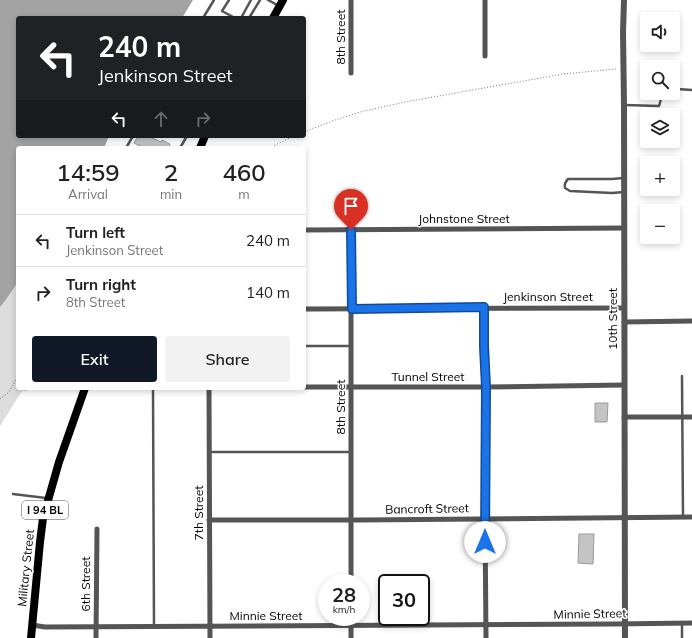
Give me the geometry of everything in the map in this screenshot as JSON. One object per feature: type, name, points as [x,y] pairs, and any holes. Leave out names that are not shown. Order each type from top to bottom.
[{"type":"main road","points":[[274,16],[281,3]]},
{"type":"main road","name":"Military Street","points":[[31,638],[43,518],[59,462],[84,390]]},
{"type":"street","name":"8th Street","points":[[351,0],[351,73]]},
{"type":"street","points":[[485,0],[485,56]]},
{"type":"street","name":"10th Street","points":[[624,0],[625,638]]},
{"type":"street","name":"Johnstone Street","points":[[306,230],[624,228]]},
{"type":"street","name":"8th Street","points":[[351,230],[351,574]]},
{"type":"street","name":"Jenkinson Street","points":[[306,309],[484,307],[624,308]]},
{"type":"street","points":[[624,322],[692,321]]},
{"type":"street","name":"Tunnel Street","points":[[306,387],[624,385]]},
{"type":"street","points":[[486,387],[486,638]]},
{"type":"street","name":"7th Street","points":[[209,390],[210,638]]},
{"type":"street","points":[[624,417],[692,417]]},
{"type":"street","name":"Bancroft Street","points":[[209,520],[692,517]]},
{"type":"street","name":"6th Street","points":[[96,529],[96,638]]},
{"type":"street","name":"Minnie Street","points":[[370,626],[692,623]]},
{"type":"street","name":"Minnie Street","points":[[32,625],[45,627],[318,626]]},
{"type":"street","points":[[351,626],[351,638]]},
{"type":"lane","points":[[204,16],[214,0]]},
{"type":"lane","points":[[229,0],[222,11],[231,16]]},
{"type":"lane","points":[[242,16],[251,0]]},
{"type":"lane","points":[[250,16],[260,0]]},
{"type":"lane","points":[[268,0],[281,3]]},
{"type":"lane","points":[[680,89],[692,90]]},
{"type":"lane","points":[[624,105],[659,106],[661,100]]},
{"type":"lane","points":[[624,178],[612,180],[568,179],[564,184],[565,188],[570,191],[612,194],[624,192]]},
{"type":"lane","points":[[484,307],[486,387]]},
{"type":"lane","points":[[306,346],[351,346]]},
{"type":"lane","points":[[682,376],[683,517]]},
{"type":"lane","points":[[153,390],[154,626]]},
{"type":"lane","points":[[209,452],[351,452]]},
{"type":"lane","points":[[13,494],[49,498]]},
{"type":"lane","points":[[682,623],[682,638]]},
{"type":"path","points":[[306,131],[360,112],[405,102],[557,75],[623,68]]},
{"type":"path","points":[[273,146],[290,138]]},
{"type":"path","points":[[0,399],[9,392],[16,380]]},
{"type":"shaded area","points":[[0,0],[193,0],[183,16],[16,16],[16,138],[108,138],[105,146],[16,146],[16,285],[0,307]]},
{"type":"shaded area","points":[[16,285],[16,390],[27,390],[22,391],[0,426],[0,307]]},
{"type":"building","points":[[137,138],[152,138],[161,142],[162,140],[170,144],[169,146],[140,146],[134,143]]},
{"type":"building","points":[[595,403],[608,403],[607,422],[595,422]]},
{"type":"building","points":[[579,534],[594,534],[593,564],[578,563]]},
{"type":"route","points":[[351,230],[352,309],[484,307],[486,387],[485,542]]}]
